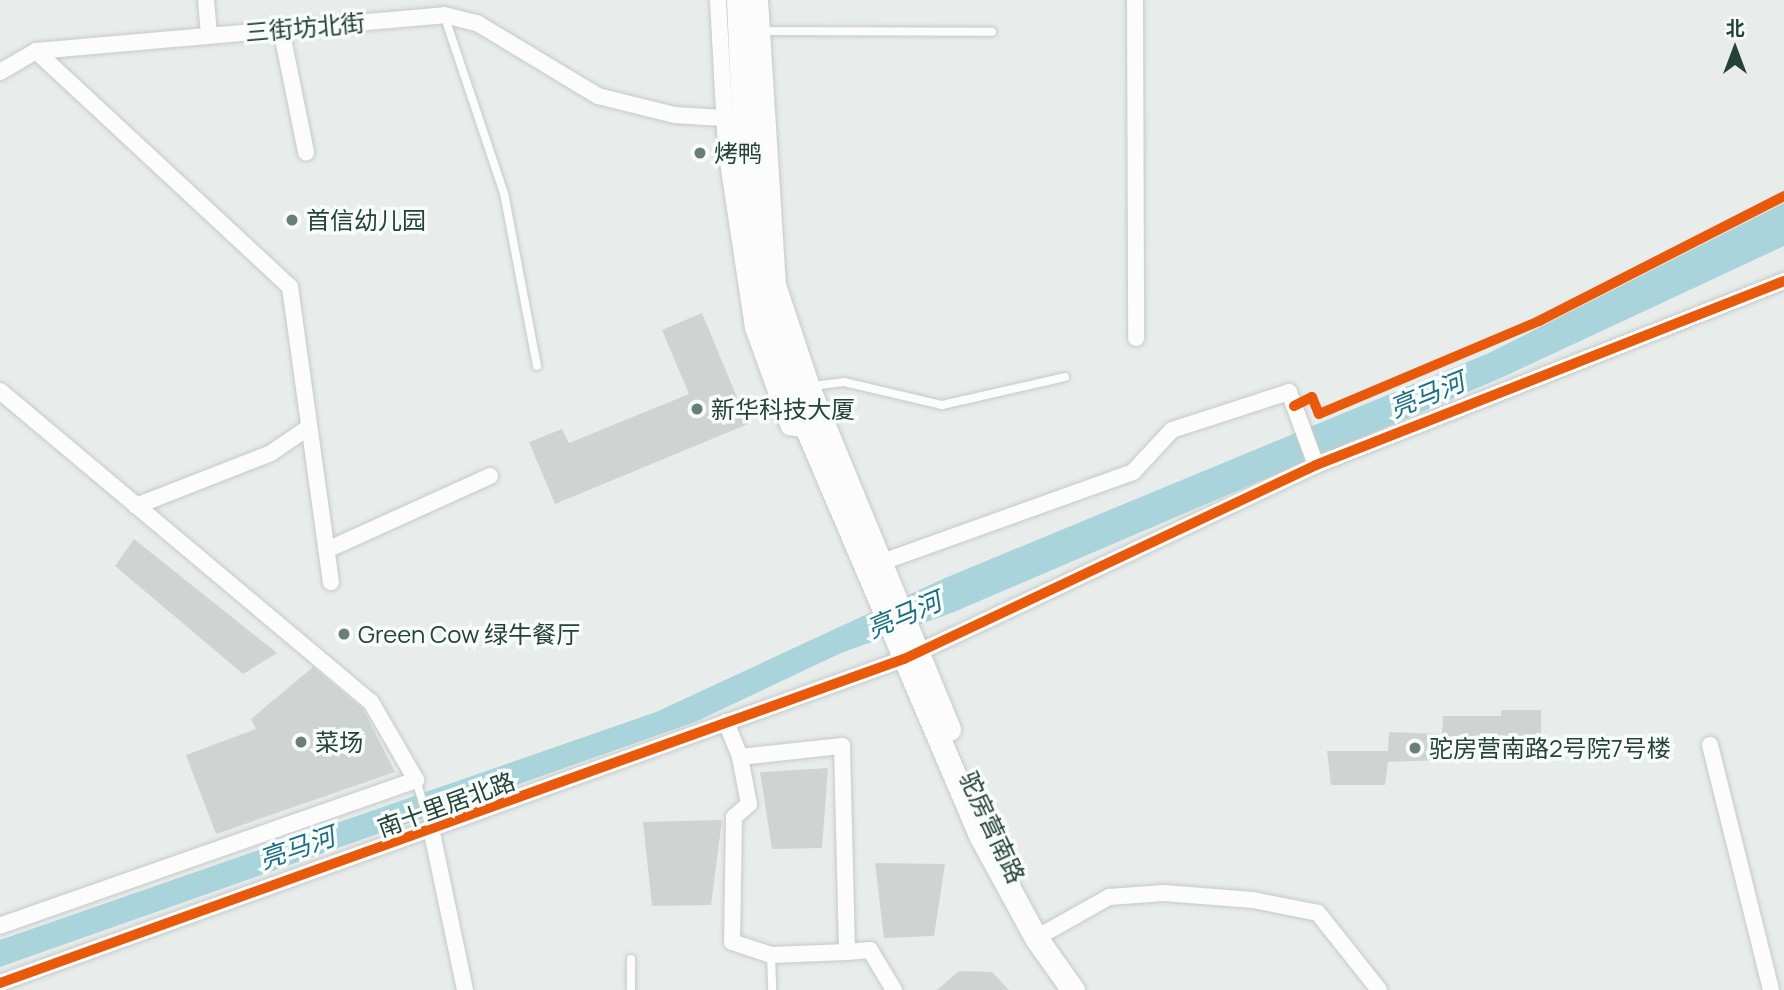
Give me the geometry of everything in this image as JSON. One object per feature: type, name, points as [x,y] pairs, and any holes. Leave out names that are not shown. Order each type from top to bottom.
[{"type":"street","points":[[206,0],[209,35]]},
{"type":"street","points":[[718,0],[742,120],[758,289],[874,564]]},
{"type":"street","points":[[738,0],[749,31]]},
{"type":"street","points":[[756,0],[749,31],[742,120],[737,253],[753,328],[789,427],[808,430]]},
{"type":"street","points":[[1135,0],[1136,338]]},
{"type":"street","name":"三街坊北街","points":[[0,72],[36,51],[444,15],[477,23],[597,96],[742,120]]},
{"type":"street","points":[[281,29],[306,152]]},
{"type":"street","points":[[36,51],[290,287],[331,582]]},
{"type":"street","name":"南十里居北路","points":[[0,984],[432,833],[726,722],[912,656],[1316,465],[1784,281]]},
{"type":"street","points":[[799,388],[808,430],[874,564]]},
{"type":"street","points":[[0,391],[371,702],[416,780],[0,926]]},
{"type":"street","points":[[874,564],[1133,472],[1172,430],[1289,392],[1316,465]]},
{"type":"street","points":[[136,506],[271,453],[309,427]]},
{"type":"street","points":[[327,550],[490,476]]},
{"type":"street","name":"驼房营南路","points":[[874,564],[980,835],[1073,990]]},
{"type":"street","points":[[726,722],[740,757],[749,804],[734,817],[732,942],[771,955],[870,950],[894,990]]},
{"type":"street","points":[[1710,745],[1771,990]]},
{"type":"street","points":[[740,757],[842,746],[847,952]]},
{"type":"street","points":[[432,833],[465,990]]},
{"type":"street","points":[[1042,935],[1109,897],[1164,893],[1253,901],[1318,914],[1379,990]]},
{"type":"street","name":"驼房营南路","points":[[1042,935],[1088,990]]},
{"type":"lane","points":[[444,15],[505,193],[537,366]]},
{"type":"lane","points":[[749,31],[992,32]]},
{"type":"lane","points":[[799,388],[844,382],[942,405],[1065,377]]},
{"type":"lane","points":[[416,780],[432,833]]},
{"type":"lane","points":[[771,955],[772,990]]},
{"type":"lane","points":[[631,959],[631,990]]},
{"type":"water","name":"亮马河","points":[[1784,203],[1784,246],[1503,377],[954,612],[841,653],[695,722],[0,967],[0,940],[656,712],[945,578],[1489,353]]},
{"type":"building","name":"新华科技大厦","points":[[702,313],[748,424],[555,504],[529,442],[562,429],[569,443],[689,394],[662,330]]},
{"type":"building","points":[[134,539],[277,653],[243,674],[115,566]]},
{"type":"building","name":"菜场","points":[[313,667],[363,709],[395,772],[216,834],[186,755],[256,729],[251,719]]},
{"type":"building","name":"驼房营南路2号院7号楼","points":[[1501,710],[1541,710],[1541,741],[1442,746],[1441,760],[1388,762],[1385,785],[1331,785],[1327,751],[1388,751],[1389,732],[1442,734],[1443,716],[1501,716]]},
{"type":"building","points":[[828,768],[822,848],[772,849],[760,772]]},
{"type":"building","points":[[722,820],[711,905],[652,906],[643,822]]},
{"type":"building","points":[[875,863],[945,864],[934,936],[884,938]]},
{"type":"building","points":[[959,971],[992,972],[1009,990],[937,990]]},
{"type":"cycle path","points":[[1294,406],[1312,397],[1319,414],[1539,321],[1784,196]]},
{"type":"cycle path","points":[[0,983],[904,659],[1316,465],[1784,281]]},
{"type":"place","name":"烤鸭","points":[[700,153]]},
{"type":"place","name":"首信幼儿园","points":[[292,220]]},
{"type":"place","name":"新华科技大厦","points":[[697,409]]},
{"type":"place","name":"Green Cow 绿牛餐厅","points":[[344,634]]},
{"type":"place","name":"菜场","points":[[301,742]]},
{"type":"place","name":"驼房营南路2号院7号楼","points":[[1415,748]]}]
